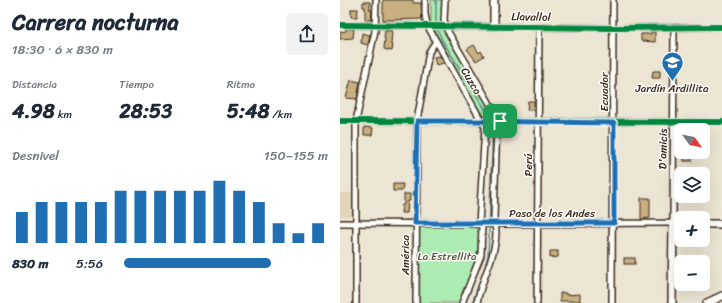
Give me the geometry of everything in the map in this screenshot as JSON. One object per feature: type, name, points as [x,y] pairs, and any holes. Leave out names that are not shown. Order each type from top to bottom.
[{"type":"street","points":[[356,303],[356,121],[376,25],[376,0]]},
{"type":"street","name":"Cuzco","points":[[425,0],[425,14],[436,41],[485,121],[487,224],[481,255],[462,303]]},
{"type":"street","points":[[445,0],[443,26],[497,121],[487,224],[496,234],[493,253],[477,303]]},
{"type":"street","points":[[494,0],[494,26]]},
{"type":"street","name":"Ecuador","points":[[612,303],[614,223],[613,0]]},
{"type":"street","name":"Llavallol","points":[[340,25],[614,28],[722,27]]},
{"type":"street","name":"Perú","points":[[537,303],[539,27]]},
{"type":"street","name":"D'amicis","points":[[672,303],[674,27]]},
{"type":"street","name":"América","points":[[416,303],[415,223],[417,121],[429,52],[436,41]]},
{"type":"street","points":[[340,121],[538,121],[614,123],[722,122]]},
{"type":"street","name":"Paso de los Andes","points":[[340,223],[673,223]]},
{"type":"street","points":[[710,224],[722,224]]},
{"type":"street","points":[[707,303],[722,296]]},
{"type":"shaded area","points":[[340,193],[353,193],[352,216],[340,216]]},
{"type":"green space","points":[[431,0],[443,0],[442,22],[431,23]]},
{"type":"green space","points":[[435,29],[443,30],[494,114],[492,117],[482,115]]},
{"type":"green space","name":"La Estrellita","points":[[419,225],[470,226],[476,228],[479,234],[477,253],[460,303],[418,303]]},
{"type":"building","points":[[383,0],[413,0],[413,3],[421,3],[422,19],[383,20]]},
{"type":"building","points":[[363,2],[370,2],[370,10],[372,10],[371,20],[365,20],[365,7],[363,7]]},
{"type":"building","points":[[351,9],[358,9],[357,17],[351,17]]},
{"type":"building","points":[[346,29],[354,29],[353,38],[340,39],[340,32],[346,31]]},
{"type":"building","points":[[385,31],[392,31],[392,51],[384,49]]},
{"type":"building","points":[[651,32],[655,32],[655,42],[641,41],[641,34],[651,34]]},
{"type":"building","points":[[362,33],[370,35],[368,45],[361,43]]},
{"type":"building","points":[[474,45],[479,53],[481,51],[484,56],[476,61],[467,49]]},
{"type":"building","points":[[440,56],[444,63],[436,65],[434,57]]},
{"type":"building","points":[[653,71],[660,71],[660,78],[652,78]]},
{"type":"building","points":[[351,80],[360,82],[357,99],[346,98]]},
{"type":"building","points":[[528,101],[534,101],[534,110],[527,110]]},
{"type":"building","points":[[364,127],[373,128],[372,135],[364,135]]},
{"type":"building","points":[[684,159],[692,159],[692,161],[684,161]]},
{"type":"building","points":[[393,184],[403,184],[402,191],[393,191]]},
{"type":"building","points":[[404,194],[410,194],[410,201],[408,201],[407,213],[401,213],[402,205],[404,205]]},
{"type":"building","points":[[641,198],[650,198],[650,218],[641,219]]},
{"type":"building","points":[[550,251],[558,251],[558,257],[550,258]]},
{"type":"building","points":[[624,258],[635,258],[635,264],[624,264]]},
{"type":"building","points":[[560,293],[566,293],[566,295],[580,294],[580,301],[560,301]]},
{"type":"waterway","points":[[436,0],[436,24]]},
{"type":"waterway","points":[[437,28],[442,40],[492,120],[493,127],[488,257],[485,268]]},
{"type":"waterway","points":[[472,303],[483,275]]},
{"type":"cycle path","points":[[340,25],[614,28],[722,27]]},
{"type":"cycle path","points":[[340,121],[722,122]]},
{"type":"place","name":"Jardín Ardillita","points":[[672,82]]},
{"type":"route","points":[[417,121],[500,121],[614,123],[614,223],[415,223],[417,121]]}]
